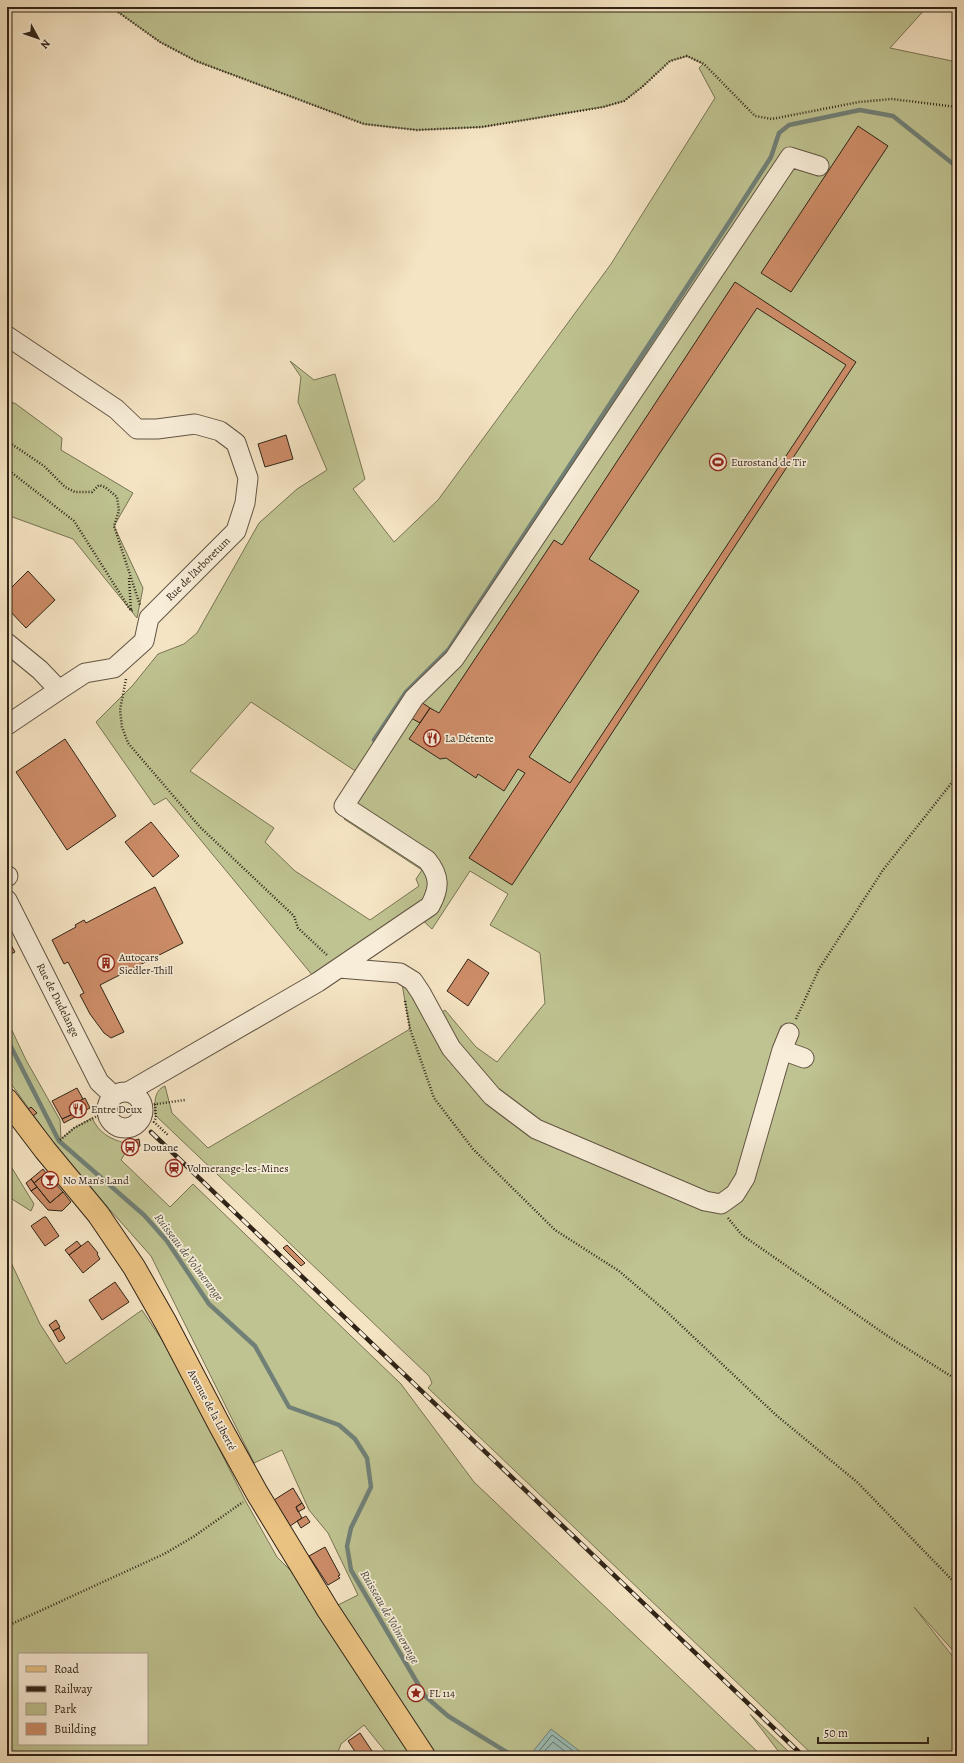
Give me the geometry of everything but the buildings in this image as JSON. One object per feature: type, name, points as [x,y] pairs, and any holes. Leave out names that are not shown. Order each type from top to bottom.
[{"type":"main road","name":"Avenue de la Liberté","points":[[7,1100],[45,1150],[98,1214],[134,1266],[257,1493],[328,1610],[424,1756]]},
{"type":"street","points":[[116,1100],[339,968],[430,906],[436,894],[438,881],[434,869],[427,860],[344,806],[414,698],[454,659],[790,157],[819,166]]},
{"type":"street","name":"Rue de l'Arboretum","points":[[7,336],[116,409],[137,428],[157,429],[195,424],[220,431],[236,443],[248,478],[245,503],[236,531],[149,618],[144,641],[114,668],[85,673],[59,690]]},
{"type":"street","points":[[7,643],[40,670],[59,690],[7,725]]},
{"type":"street","name":"Rue de Dudelange","points":[[7,900],[99,1082],[116,1100]]},
{"type":"street","points":[[339,968],[400,973],[413,981],[452,1048],[492,1096],[536,1129],[705,1201],[721,1204],[735,1194],[745,1178],[785,1042],[804,1058]]},
{"type":"street","name":"Rue de Dudelange","points":[[138,1097],[148,1105],[138,1122],[128,1128],[116,1126],[111,1122],[116,1100],[138,1097]]},
{"type":"path","points":[[111,7],[160,42],[196,61],[364,124],[417,130],[482,127],[603,106],[624,101],[642,87],[670,61],[687,56],[704,64],[755,116],[772,119],[859,102],[892,99],[957,106]]},
{"type":"path","points":[[7,441],[44,466],[65,487],[75,492],[92,492],[99,485],[105,487],[117,497],[119,511],[114,526],[140,605],[131,611]]},
{"type":"path","points":[[7,469],[74,521],[131,611]]},
{"type":"path","points":[[129,575],[131,611]]},
{"type":"path","points":[[129,655],[130,664],[120,710],[122,728],[128,743],[200,827],[294,916],[298,928],[339,968]]},
{"type":"path","points":[[785,1042],[819,969],[882,870],[957,776]]},
{"type":"path","points":[[405,1000],[410,1029],[434,1098],[473,1148],[555,1230],[631,1281],[667,1312],[776,1415],[857,1482],[957,1585]]},
{"type":"path","points":[[61,1140],[74,1128],[116,1100]]},
{"type":"path","points":[[168,1135],[154,1122],[156,1118],[148,1105],[185,1100]]},
{"type":"path","points":[[721,1204],[729,1221],[742,1235],[889,1337],[957,1380]]},
{"type":"path","points":[[7,1626],[164,1554],[193,1537],[257,1493]]},
{"type":"green space","points":[[111,7],[927,7],[890,48],[957,62],[957,1655],[914,1607],[957,1662],[957,1756],[814,1756],[428,1388],[432,1383],[429,1376],[155,1115],[155,1102],[158,1091],[165,1086],[172,1113],[208,1148],[410,1029],[400,973],[434,1018],[445,1010],[476,1047],[497,1062],[545,1003],[540,953],[490,925],[508,894],[470,871],[432,929],[417,915],[318,982],[166,798],[154,805],[96,722],[133,685],[158,654],[184,644],[197,633],[259,523],[297,489],[327,470],[298,402],[301,377],[290,361],[314,380],[335,374],[365,479],[353,489],[394,542],[438,500],[611,264],[715,98],[699,68],[703,64],[687,56],[670,61],[642,87],[624,101],[603,107],[482,127],[417,130],[364,124],[196,61],[160,42]],"holes":[[[251,702],[363,776],[350,810],[344,819],[422,870],[416,879],[419,886],[370,920],[295,871],[265,842],[274,828],[190,771]]]},
{"type":"green space","points":[[7,400],[16,404],[62,438],[61,450],[133,493],[114,526],[143,588],[137,618],[73,539],[7,515]]},
{"type":"green space","points":[[7,1020],[26,1060],[60,1120],[61,1139],[74,1128],[92,1118],[98,1128],[106,1135],[114,1140],[125,1143],[127,1150],[121,1160],[170,1207],[193,1184],[401,1384],[474,1482],[762,1756],[389,1756],[364,1725],[341,1744],[338,1752],[331,1752],[328,1754],[329,1756],[7,1756],[7,1254],[40,1324],[66,1364],[142,1310],[172,1355],[245,1500],[277,1557],[292,1572],[303,1591],[328,1610],[358,1595],[328,1533],[309,1510],[282,1450],[254,1463],[151,1256],[64,1158],[7,1078]]},
{"type":"green space","points":[[7,1160],[34,1204],[31,1211],[7,1196]]},
{"type":"green space","points":[[750,1714],[793,1756],[782,1756]]},
{"type":"water","points":[[551,1729],[586,1756],[531,1756]]},
{"type":"waterway","points":[[374,740],[406,692],[449,649],[771,157],[779,133],[789,125],[860,110],[893,116],[957,167]]},
{"type":"waterway","name":"Ruisseau de Volmerange","points":[[7,1039],[59,1141],[144,1215],[167,1241],[209,1304],[255,1346],[289,1407],[339,1425],[355,1439],[367,1458],[371,1487],[351,1528],[347,1546],[351,1570],[425,1696],[448,1716],[513,1756]]},
{"type":"railway","points":[[151,1132],[803,1756]]},
{"type":"place","name":"Eurostand de Tir","points":[[718,462]]},
{"type":"place","name":"La Détente","points":[[432,738]]},
{"type":"place","name":"Autocars Siedler-Thill","points":[[106,963]]},
{"type":"place","name":"Entre Deux","points":[[78,1109]]},
{"type":"place","name":"Douane","points":[[130,1147]]},
{"type":"place","name":"Volmerange-les-Mines","points":[[174,1168]]},
{"type":"place","name":"No Man's Land","points":[[50,1180]]},
{"type":"place","name":"FL 114","points":[[416,1693]]}]
